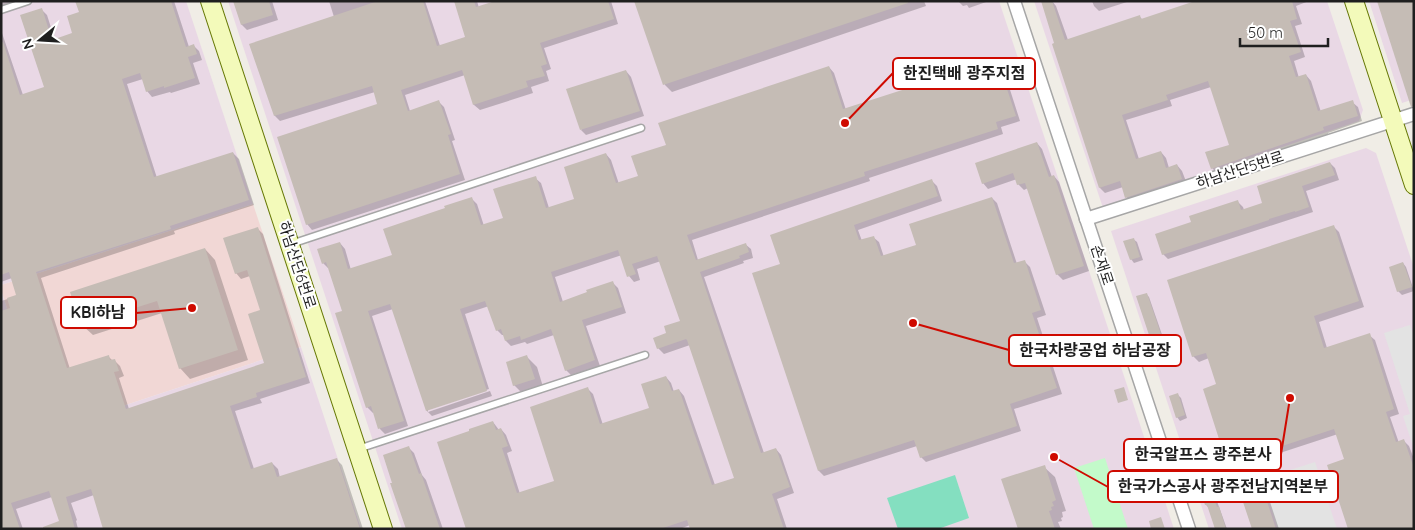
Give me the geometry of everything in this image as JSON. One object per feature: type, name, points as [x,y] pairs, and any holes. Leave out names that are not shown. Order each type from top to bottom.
[{"type":"street","name":"하남산단6번로","points":[[210,1],[383,529]]},
{"type":"street","name":"손재로","points":[[1014,1],[1189,529]]},
{"type":"street","points":[[1354,1],[1414,185]]},
{"type":"street","name":"하남산단5번로","points":[[1086,219],[1414,114]]},
{"type":"lane","points":[[1,10],[28,1]]},
{"type":"lane","points":[[290,244],[641,128]]},
{"type":"lane","points":[[357,449],[645,355]]},
{"type":"shaded area","points":[[1,1],[186,1],[253,204],[1,285]]},
{"type":"shaded area","points":[[228,1],[999,1],[1174,529],[402,529]]},
{"type":"shaded area","points":[[1034,1],[1327,1],[1363,110],[1359,121],[1103,208]]},
{"type":"shaded area","points":[[1369,1],[1414,1],[1414,99],[1402,103]]},
{"type":"shaded area","points":[[1366,148],[1376,153],[1414,268],[1414,529],[1209,529],[1111,231]]},
{"type":"shaded area","points":[[253,204],[301,347],[47,431],[1,290],[1,285]]},
{"type":"shaded area","points":[[1,290],[47,431],[301,347],[361,529],[1,529]]},
{"type":"shaded area","points":[[1410,325],[1414,336],[1414,449],[1403,416],[1410,414],[1384,333]]},
{"type":"shaded area","points":[[1315,462],[1337,529],[1278,529],[1262,479]]},
{"type":"green space","points":[[1105,458],[1128,529],[1094,529],[1074,468]]},
{"type":"green space","points":[[955,475],[969,518],[938,529],[898,529],[887,498]]},
{"type":"building","points":[[75,1],[171,1],[186,47],[194,44],[197,54],[188,57],[195,78],[146,92],[140,73],[122,79],[154,177],[233,152],[249,200],[170,226],[171,229],[36,272],[67,368],[109,355],[110,360],[115,359],[119,371],[114,372],[126,409],[264,363],[248,314],[260,310],[247,270],[235,274],[223,238],[258,227],[306,377],[256,393],[257,397],[230,406],[251,469],[272,462],[277,477],[337,458],[360,529],[103,529],[91,489],[66,497],[75,529],[43,529],[43,527],[59,521],[49,491],[11,503],[20,529],[1,529],[1,311],[10,308],[7,298],[16,295],[9,272],[1,275],[1,42],[3,42],[20,95],[44,87],[20,15],[42,8],[52,40],[72,33],[67,16],[79,12]]},
{"type":"building","points":[[233,1],[269,1],[273,15],[241,25]]},
{"type":"building","points":[[378,1],[423,1],[437,46],[465,37],[454,1],[474,1],[476,7],[495,1],[608,1],[614,19],[540,43],[547,64],[541,66],[545,76],[526,81],[528,87],[473,105],[462,70],[401,90],[408,111],[439,100],[451,134],[448,135],[460,174],[306,225],[277,137],[377,104],[372,86],[274,116],[249,44]]},
{"type":"building","points":[[634,1],[908,1],[908,3],[663,85]]},
{"type":"building","points":[[1041,1],[1052,1],[1065,40],[1140,15],[1141,19],[1195,1],[1292,1],[1297,19],[1290,21],[1301,52],[1289,56],[1296,77],[1306,74],[1318,111],[1353,100],[1358,116],[1323,127],[1324,130],[1211,169],[1205,152],[1229,145],[1208,81],[1166,95],[1168,100],[1122,115],[1136,159],[1161,151],[1166,168],[1177,164],[1182,179],[1125,198],[1120,181],[1099,188],[1052,44],[1054,43]]},
{"type":"building","points":[[1377,1],[1414,1],[1414,106],[1411,107]]},
{"type":"building","points":[[980,65],[983,73],[1000,68],[1016,116],[996,122],[998,129],[864,172],[865,176],[687,235],[696,260],[746,243],[749,252],[739,256],[740,258],[700,272],[761,453],[776,448],[790,487],[772,494],[784,529],[690,529],[687,520],[660,529],[466,529],[437,442],[493,421],[496,430],[501,428],[508,446],[502,448],[517,493],[554,481],[530,407],[588,387],[600,424],[649,408],[641,384],[666,376],[672,391],[679,389],[712,485],[734,478],[687,340],[657,349],[653,338],[666,333],[664,326],[680,321],[657,256],[632,264],[636,274],[627,277],[618,250],[551,272],[560,302],[587,292],[586,290],[613,281],[622,307],[582,320],[595,360],[565,371],[551,329],[521,340],[520,336],[505,341],[501,329],[496,331],[485,301],[460,309],[487,391],[426,411],[390,304],[368,311],[404,421],[378,429],[371,406],[366,408],[335,313],[342,311],[326,262],[322,264],[317,249],[340,242],[348,269],[392,255],[383,229],[472,197],[481,225],[503,218],[493,189],[536,176],[546,208],[574,199],[564,167],[606,153],[616,183],[638,176],[631,156],[666,145],[658,123],[829,66],[843,109]]},
{"type":"building","points":[[626,70],[640,111],[580,130],[566,89]]},
{"type":"building","points":[[1037,142],[1049,177],[1054,175],[1084,266],[1056,275],[1025,183],[1017,185],[1013,173],[982,184],[975,163]]},
{"type":"building","points":[[1330,162],[1335,175],[1302,186],[1309,207],[1162,255],[1155,234],[1191,222],[1189,216],[1238,200],[1241,210],[1262,203],[1257,186]]},
{"type":"building","points":[[932,179],[938,196],[854,225],[859,240],[874,236],[881,256],[916,245],[909,224],[992,197],[1014,263],[1025,260],[1041,310],[1032,313],[1057,388],[1010,404],[1017,426],[920,458],[914,440],[818,471],[752,273],[780,264],[770,235]]},
{"type":"building","points":[[1334,225],[1359,301],[1314,316],[1324,348],[1370,333],[1394,409],[1386,412],[1396,442],[1404,439],[1414,468],[1414,529],[1348,529],[1327,465],[1344,459],[1334,429],[1227,464],[1203,389],[1216,384],[1206,353],[1192,357],[1167,280]]},
{"type":"building","points":[[1134,238],[1140,257],[1130,260],[1123,241]]},
{"type":"building","points":[[205,248],[238,350],[179,369],[157,301],[81,325],[70,292]]},
{"type":"building","points":[[1403,262],[1412,287],[1397,292],[1389,267]]},
{"type":"building","points":[[1147,293],[1166,349],[1155,353],[1136,296]]},
{"type":"building","points":[[527,355],[535,379],[513,386],[506,362]]},
{"type":"building","points":[[1124,387],[1128,400],[1118,403],[1114,390]]},
{"type":"building","points":[[1178,393],[1185,415],[1176,418],[1169,396]]},
{"type":"building","points":[[409,446],[419,474],[421,473],[440,529],[406,529],[390,483],[392,483],[383,455]]},
{"type":"building","points":[[1045,465],[1056,500],[1052,502],[1054,506],[1049,511],[1055,529],[1018,529],[1001,479]]},
{"type":"building","points":[[1206,474],[1226,529],[1215,529],[1207,505],[1205,505],[1196,478]]},
{"type":"building","points":[[1263,489],[1276,529],[1252,529],[1241,496]]},
{"type":"building","points":[[1161,517],[1165,529],[1151,529],[1149,521]]},
{"type":"place","name":"한진택배 광주지점","points":[[845,123]]},
{"type":"place","name":"KBI하남","points":[[192,308]]},
{"type":"place","name":"한국차량공업 하남공장","points":[[913,323]]},
{"type":"place","name":"한국알프스 광주본사","points":[[1290,398]]},
{"type":"place","name":"한국가스공사 광주전남지역본부","points":[[1054,457]]}]
